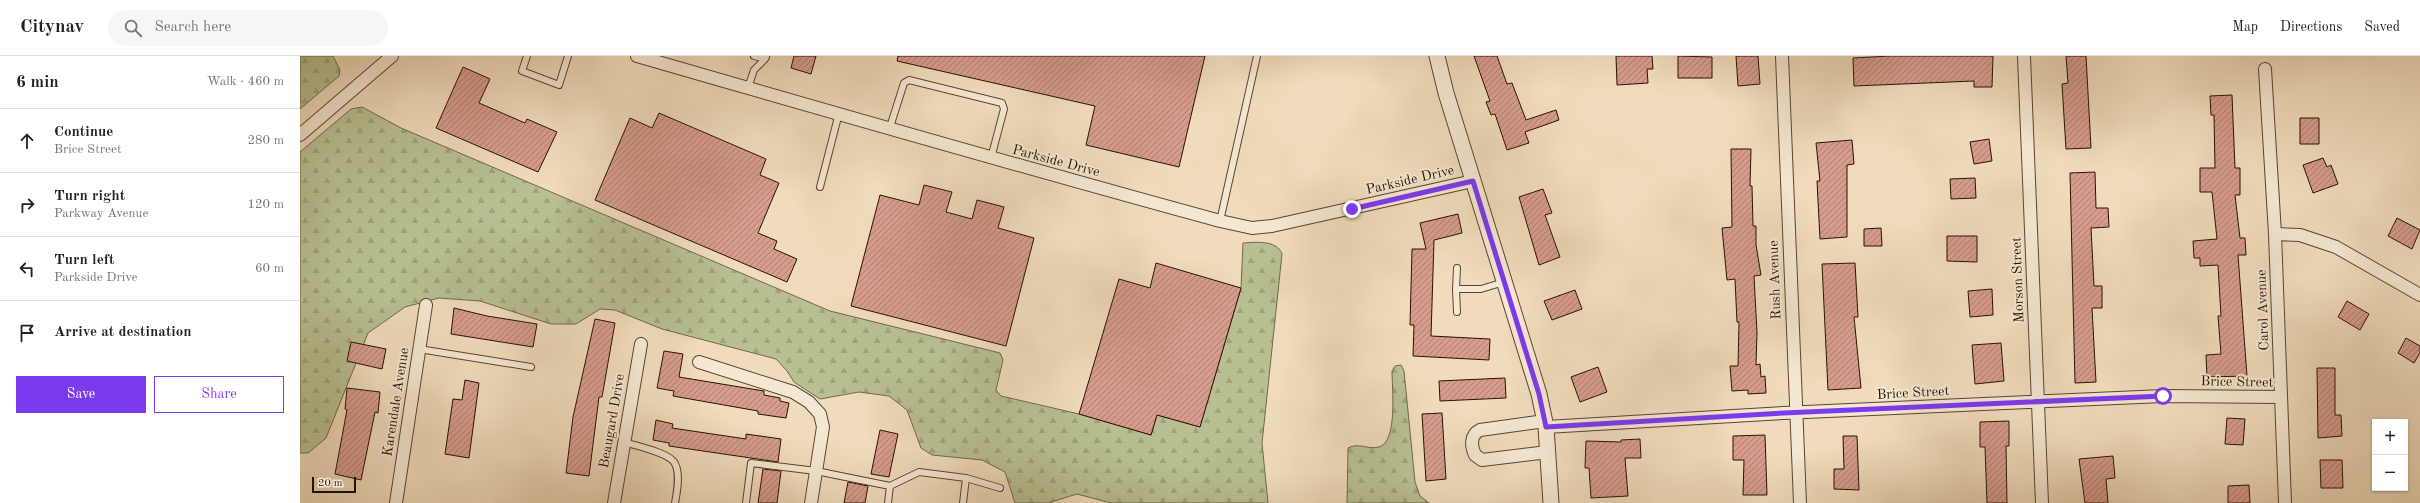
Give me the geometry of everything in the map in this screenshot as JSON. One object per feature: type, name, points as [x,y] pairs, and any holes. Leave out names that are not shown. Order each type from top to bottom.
[{"type":"street","points":[[300,135],[392,56]]},
{"type":"street","name":"Parkside Drive","points":[[637,56],[890,127],[991,158],[1220,221],[1252,228],[1272,226],[1473,181]]},
{"type":"street","points":[[1437,56],[1545,424],[1551,503]]},
{"type":"street","name":"Rush Avenue","points":[[1782,56],[1800,503]]},
{"type":"street","name":"Morson Street","points":[[2024,56],[2042,503]]},
{"type":"street","name":"Carol Avenue","points":[[2265,69],[2275,234],[2285,503]]},
{"type":"street","points":[[2275,234],[2300,235],[2336,247],[2420,295]]},
{"type":"street","name":"Karendale Avenue","points":[[396,503],[426,305]]},
{"type":"street","name":"Beaugard Drive","points":[[614,503],[641,344]]},
{"type":"street","points":[[699,362],[793,392],[809,402],[820,414],[823,427],[811,503]]},
{"type":"street","name":"Brice Street","points":[[1548,452],[1482,460],[1475,455],[1472,444],[1473,437],[1480,430],[1545,424],[2163,396],[2281,397]]},
{"type":"lane","points":[[527,56],[522,71],[559,85],[568,56]]},
{"type":"lane","points":[[754,56],[766,57]]},
{"type":"lane","points":[[1220,221],[1257,56]]},
{"type":"lane","points":[[748,88],[754,70],[766,57]]},
{"type":"lane","points":[[890,127],[904,83],[909,80],[1002,103],[1004,108],[991,158]]},
{"type":"lane","points":[[820,187],[839,113]]},
{"type":"lane","points":[[1457,268],[1457,312]]},
{"type":"lane","points":[[1456,290],[1481,289],[1504,282]]},
{"type":"lane","points":[[419,349],[531,367]]},
{"type":"lane","points":[[624,442],[663,454],[674,462],[677,472],[676,503]]},
{"type":"lane","points":[[746,503],[751,463],[816,471],[890,486],[919,472],[966,478],[1000,488]]},
{"type":"lane","points":[[963,503],[966,478]]},
{"type":"lane","points":[[888,503],[890,486]]},
{"type":"green space","points":[[300,56],[333,56],[340,70],[339,76],[300,109]]},
{"type":"green space","points":[[362,107],[401,128],[830,311],[1000,353],[1003,360],[996,390],[1001,396],[1079,414],[1151,435],[1157,415],[1200,427],[1241,288],[1243,243],[1260,242],[1276,246],[1282,254],[1262,443],[1268,503],[1111,503],[1077,494],[1048,503],[1015,503],[1005,472],[982,460],[932,455],[921,448],[907,410],[889,396],[859,392],[820,399],[794,382],[787,371],[776,359],[662,329],[615,310],[600,309],[576,324],[551,324],[480,301],[439,298],[405,307],[368,333],[326,438],[308,453],[300,453],[300,152],[351,109]]},
{"type":"green space","points":[[1401,365],[1404,371],[1415,482],[1420,496],[1429,503],[1347,503],[1348,448],[1352,446],[1360,446],[1375,448],[1385,443],[1389,435],[1393,413],[1392,371],[1395,366]]},
{"type":"building","points":[[794,56],[816,56],[811,74],[791,68]]},
{"type":"building","points":[[898,56],[1205,56],[1179,167],[1086,145],[1095,106],[897,61]]},
{"type":"building","points":[[1474,56],[1497,56],[1507,84],[1512,83],[1526,120],[1556,110],[1559,120],[1525,132],[1529,143],[1507,150],[1495,114],[1491,115],[1486,102],[1490,101]]},
{"type":"building","points":[[1616,56],[1652,56],[1653,69],[1647,69],[1648,83],[1617,85]]},
{"type":"building","points":[[1678,56],[1712,57],[1712,78],[1678,78]]},
{"type":"building","points":[[1736,56],[1758,56],[1760,84],[1738,86]]},
{"type":"building","points":[[1890,56],[1993,56],[1992,87],[1974,87],[1974,81],[1854,86],[1853,58]]},
{"type":"building","points":[[2066,56],[2086,56],[2091,148],[2066,149],[2062,84],[2068,83]]},
{"type":"building","points":[[463,67],[490,79],[479,103],[525,123],[527,119],[557,132],[538,172],[436,128]]},
{"type":"building","points":[[2232,95],[2235,168],[2240,168],[2240,195],[2235,195],[2240,238],[2245,238],[2246,255],[2238,255],[2247,376],[2207,377],[2206,355],[2221,354],[2218,316],[2221,316],[2218,265],[2200,266],[2200,258],[2194,258],[2193,241],[2217,239],[2212,192],[2200,192],[2200,168],[2215,168],[2214,115],[2211,115],[2210,96]]},
{"type":"building","points":[[659,113],[766,159],[760,175],[779,183],[758,233],[777,241],[774,249],[797,259],[787,282],[595,200],[630,118],[652,128]]},
{"type":"building","points":[[2300,118],[2319,118],[2319,144],[2300,144]]},
{"type":"building","points":[[1989,139],[1992,161],[1974,164],[1970,142]]},
{"type":"building","points":[[1852,140],[1854,164],[1847,165],[1847,237],[1820,239],[1817,181],[1820,181],[1816,143]]},
{"type":"building","points":[[1731,149],[1751,149],[1750,186],[1752,186],[1753,226],[1756,226],[1756,245],[1761,275],[1754,276],[1757,333],[1756,365],[1760,364],[1761,377],[1765,376],[1766,393],[1748,394],[1748,390],[1732,391],[1730,366],[1738,366],[1739,322],[1737,322],[1735,279],[1727,280],[1722,228],[1732,227]]},
{"type":"building","points":[[2323,158],[2327,167],[2331,165],[2338,184],[2313,193],[2303,165]]},
{"type":"building","points":[[2095,172],[2096,208],[2108,208],[2109,227],[2091,228],[2094,286],[2102,286],[2102,308],[2092,308],[2096,382],[2075,383],[2070,173]]},
{"type":"building","points":[[1975,178],[1976,198],[1951,199],[1950,179]]},
{"type":"building","points":[[924,185],[952,192],[946,212],[972,219],[977,200],[1004,207],[998,228],[1034,238],[1006,346],[851,306],[880,195],[919,205]]},
{"type":"building","points":[[1543,189],[1552,213],[1545,215],[1560,257],[1539,265],[1519,197]]},
{"type":"building","points":[[1458,214],[1462,233],[1434,240],[1431,336],[1490,339],[1489,360],[1413,356],[1414,325],[1410,325],[1412,249],[1426,249],[1420,223]]},
{"type":"building","points":[[2397,218],[2420,230],[2412,249],[2388,236]]},
{"type":"building","points":[[1881,228],[1882,246],[1864,246],[1864,229]]},
{"type":"building","points":[[1947,236],[1977,236],[1977,262],[1947,261]]},
{"type":"building","points":[[1156,263],[1241,288],[1200,427],[1157,415],[1151,435],[1079,414],[1119,279],[1150,288]]},
{"type":"building","points":[[1855,263],[1858,317],[1854,317],[1861,388],[1828,390],[1822,264]]},
{"type":"building","points":[[1992,289],[1993,315],[1970,317],[1968,291]]},
{"type":"building","points":[[1575,290],[1582,309],[1552,320],[1544,301]]},
{"type":"building","points":[[2347,301],[2369,314],[2360,330],[2338,317]]},
{"type":"building","points":[[454,308],[487,316],[537,324],[533,347],[451,334]]},
{"type":"building","points":[[595,319],[615,323],[602,397],[599,397],[589,476],[566,473],[573,417]]},
{"type":"building","points":[[2406,338],[2420,346],[2420,353],[2414,363],[2398,353]]},
{"type":"building","points":[[351,342],[386,349],[382,369],[347,361]]},
{"type":"building","points":[[2001,343],[2004,381],[1975,384],[1972,345]]},
{"type":"building","points":[[664,351],[683,354],[679,377],[764,391],[764,395],[780,398],[780,401],[789,403],[786,418],[758,414],[758,411],[673,396],[674,391],[657,388]]},
{"type":"building","points":[[1598,367],[1607,392],[1580,402],[1571,377]]},
{"type":"building","points":[[2317,368],[2335,368],[2335,415],[2341,415],[2342,436],[2318,438]]},
{"type":"building","points":[[1505,378],[1506,398],[1440,401],[1439,381]]},
{"type":"building","points":[[465,380],[479,383],[469,458],[445,454],[453,399],[462,400]]},
{"type":"building","points":[[347,388],[380,392],[378,413],[375,412],[361,480],[335,474],[347,410],[345,409]]},
{"type":"building","points":[[1442,413],[1446,479],[1426,481],[1422,414]]},
{"type":"building","points":[[2227,418],[2245,419],[2243,445],[2225,444]]},
{"type":"building","points":[[656,420],[673,424],[672,428],[746,439],[746,434],[781,439],[778,462],[669,446],[669,443],[653,440]]},
{"type":"building","points":[[2009,421],[2009,446],[2006,446],[2007,503],[1987,503],[1985,447],[1980,447],[1980,422]]},
{"type":"building","points":[[880,430],[898,434],[889,477],[871,474]]},
{"type":"building","points":[[1765,435],[1767,495],[1743,495],[1744,460],[1733,460],[1733,436]]},
{"type":"building","points":[[1843,436],[1857,436],[1859,490],[1834,489],[1834,469],[1844,469]]},
{"type":"building","points":[[1640,439],[1641,458],[1625,458],[1628,496],[1591,498],[1589,468],[1585,468],[1586,441],[1621,442],[1621,440]]},
{"type":"building","points":[[2113,456],[2115,478],[2106,479],[2108,503],[2085,503],[2079,459]]},
{"type":"building","points":[[2320,460],[2342,460],[2343,488],[2321,488]]},
{"type":"building","points":[[763,469],[781,471],[777,503],[758,503]]},
{"type":"building","points":[[848,482],[868,486],[865,503],[844,503]]},
{"type":"building","points":[[2249,485],[2250,503],[2228,503],[2228,486]]},
{"type":"route","points":[[1352,209],[1473,181],[1539,394],[1546,427],[1784,413],[2163,396]]}]
